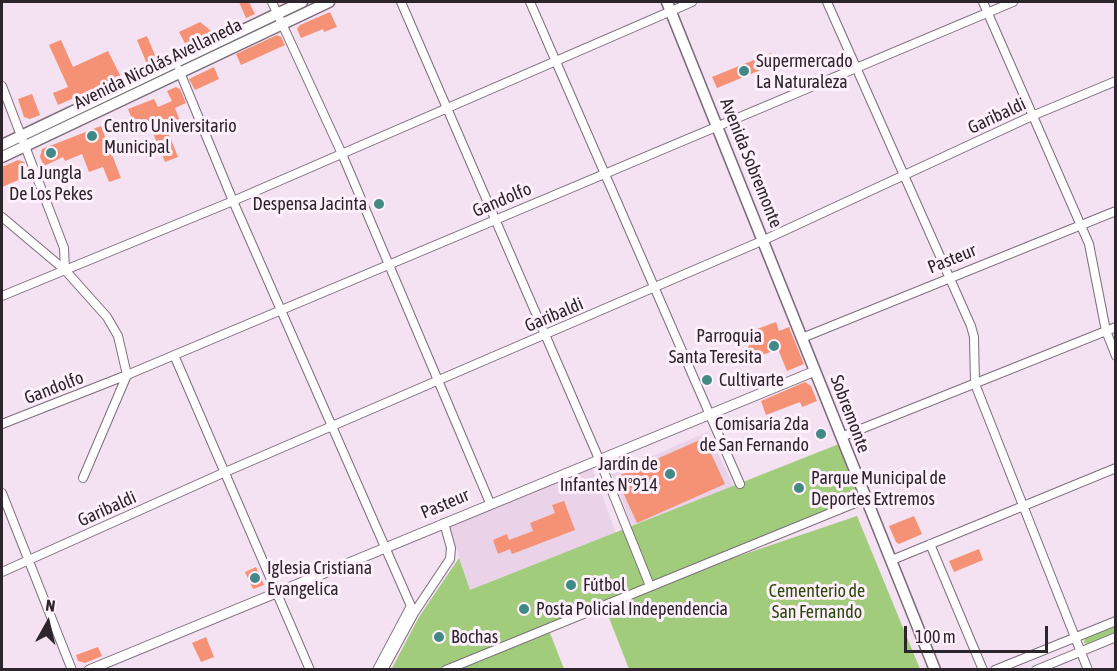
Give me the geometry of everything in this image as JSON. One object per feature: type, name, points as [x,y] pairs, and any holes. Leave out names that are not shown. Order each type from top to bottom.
[{"type":"main road","name":"Avenida Nicolás Avellaneda","points":[[280,18],[302,2]]},
{"type":"main road","name":"Avenida Nicolás Avellaneda","points":[[2,145],[24,140],[280,18],[329,2]]},
{"type":"main road","name":"Avenida Sobremonte","points":[[669,6],[802,338]]},
{"type":"main road","name":"Avenida Nicolás Avellaneda","points":[[2,158],[24,140]]},
{"type":"main road","name":"Sobremonte","points":[[802,338],[935,669]]},
{"type":"street","points":[[272,2],[342,154],[490,503]]},
{"type":"street","points":[[401,2],[599,459],[650,586]]},
{"type":"street","points":[[530,2],[740,484]]},
{"type":"street","points":[[2,296],[232,201],[556,62],[669,6],[692,2]]},
{"type":"street","points":[[827,2],[974,337],[975,384],[1021,506],[1088,669]]},
{"type":"street","points":[[983,2],[1082,225],[1089,244],[1106,331],[1116,356]]},
{"type":"street","name":"Gandolfo","points":[[2,424],[127,375],[855,66],[1012,2]]},
{"type":"street","points":[[178,67],[232,201],[383,548],[413,610]]},
{"type":"street","name":"Garibaldi","points":[[2,572],[224,473],[764,240],[1032,116],[1116,81]]},
{"type":"street","points":[[2,86],[64,248],[65,270]]},
{"type":"street","name":"Pasteur","points":[[802,338],[1116,211]]},
{"type":"street","points":[[2,217],[65,270],[109,320],[118,336],[127,375],[84,478]]},
{"type":"street","points":[[841,437],[1116,327]]},
{"type":"street","points":[[174,355],[310,669]]},
{"type":"street","name":"Pasteur","points":[[89,669],[815,371]]},
{"type":"street","points":[[891,560],[1116,468]]},
{"type":"street","points":[[2,493],[72,669]]},
{"type":"street","points":[[446,669],[865,499]]},
{"type":"street","points":[[377,669],[413,610],[450,559],[452,548],[444,523]]},
{"type":"street","points":[[930,544],[983,669]]},
{"type":"street","points":[[383,669],[413,610]]},
{"type":"street","points":[[995,669],[1116,621]]},
{"type":"street","points":[[1036,669],[1116,637]]},
{"type":"shaded area","points":[[707,432],[734,486],[632,526],[612,474]]},
{"type":"shaded area","points":[[592,468],[616,533],[470,591],[449,526]]},
{"type":"green space","name":"Cementerio de San Fernando","points":[[839,444],[861,500],[665,581],[857,516],[920,669],[629,669],[604,605],[548,628],[564,669],[391,670],[419,617],[459,558],[470,590]]},
{"type":"green space","points":[[1115,624],[1115,634],[1090,645],[1084,643],[1085,637]]},
{"type":"building","points":[[239,2],[249,2],[255,14],[246,18]]},
{"type":"building","points":[[330,12],[337,27],[324,32],[323,29],[301,38],[297,29],[300,25]]},
{"type":"building","points":[[200,22],[215,34],[187,47],[179,32]]},
{"type":"building","points":[[277,35],[281,37],[285,45],[241,65],[236,54]]},
{"type":"building","points":[[147,36],[157,60],[147,64],[137,40]]},
{"type":"building","points":[[61,40],[73,67],[108,51],[121,77],[58,105],[53,93],[68,87],[49,45]]},
{"type":"building","name":"Supermercado La Naturaleza","points":[[771,53],[775,64],[717,88],[712,77]]},
{"type":"building","points":[[214,67],[219,79],[195,90],[189,79]]},
{"type":"building","points":[[176,87],[180,89],[186,103],[175,108],[182,126],[168,132],[178,157],[165,162],[147,119],[134,124],[128,109],[154,99],[158,107],[172,101],[167,91]]},
{"type":"building","points":[[32,94],[40,115],[30,119],[24,117],[18,99]]},
{"type":"building","name":"Centro Universitario Municipal","points":[[101,126],[121,178],[109,182],[103,167],[89,172],[82,154],[65,161],[63,157],[44,166],[40,157],[42,149]]},
{"type":"building","points":[[18,160],[24,162],[30,175],[2,187],[2,167]]},
{"type":"building","name":"Parroquia Santa Teresita","points":[[776,322],[779,331],[789,327],[804,364],[787,371],[778,349],[757,357],[749,355],[747,350],[750,343],[746,333]]},
{"type":"building","points":[[805,382],[811,386],[817,401],[802,407],[800,402],[766,415],[761,401]]},
{"type":"building","points":[[704,438],[725,484],[637,523],[616,477]]},
{"type":"building","points":[[564,501],[575,530],[512,554],[510,549],[498,554],[493,540],[507,534],[509,540],[533,531],[530,523],[555,513],[552,505]]},
{"type":"building","points":[[914,516],[922,534],[899,544],[889,526]]},
{"type":"building","points":[[979,549],[983,560],[954,572],[949,561]]},
{"type":"building","name":"Iglesia Cristiana Evangelica","points":[[256,567],[264,585],[253,589],[245,572]]},
{"type":"building","points":[[206,637],[214,657],[201,662],[192,643]]},
{"type":"building","points":[[98,647],[102,656],[85,663],[78,661],[76,655]]},
{"type":"place","name":"Supermercado La Naturaleza","points":[[744,71]]},
{"type":"place","name":"Centro Universitario Municipal","points":[[92,136]]},
{"type":"place","name":"La Jungla De Los Pekes","points":[[51,153]]},
{"type":"place","name":"Despensa Jacinta","points":[[379,204]]},
{"type":"place","name":"Parroquia Santa Teresita","points":[[774,346]]},
{"type":"place","name":"Cultivarte","points":[[707,380]]},
{"type":"place","name":"Comisaría 2da de San Fernando","points":[[821,434]]},
{"type":"place","name":"Jardín de Infantes Nº914","points":[[670,474]]},
{"type":"place","name":"Parque Municipal de Deportes Extremos","points":[[799,488]]},
{"type":"place","name":"Iglesia Cristiana Evangelica","points":[[255,578]]},
{"type":"place","name":"Fútbol","points":[[571,585]]},
{"type":"place","name":"Posta Policial Independencia","points":[[524,609]]},
{"type":"place","name":"Bochas","points":[[439,637]]}]
